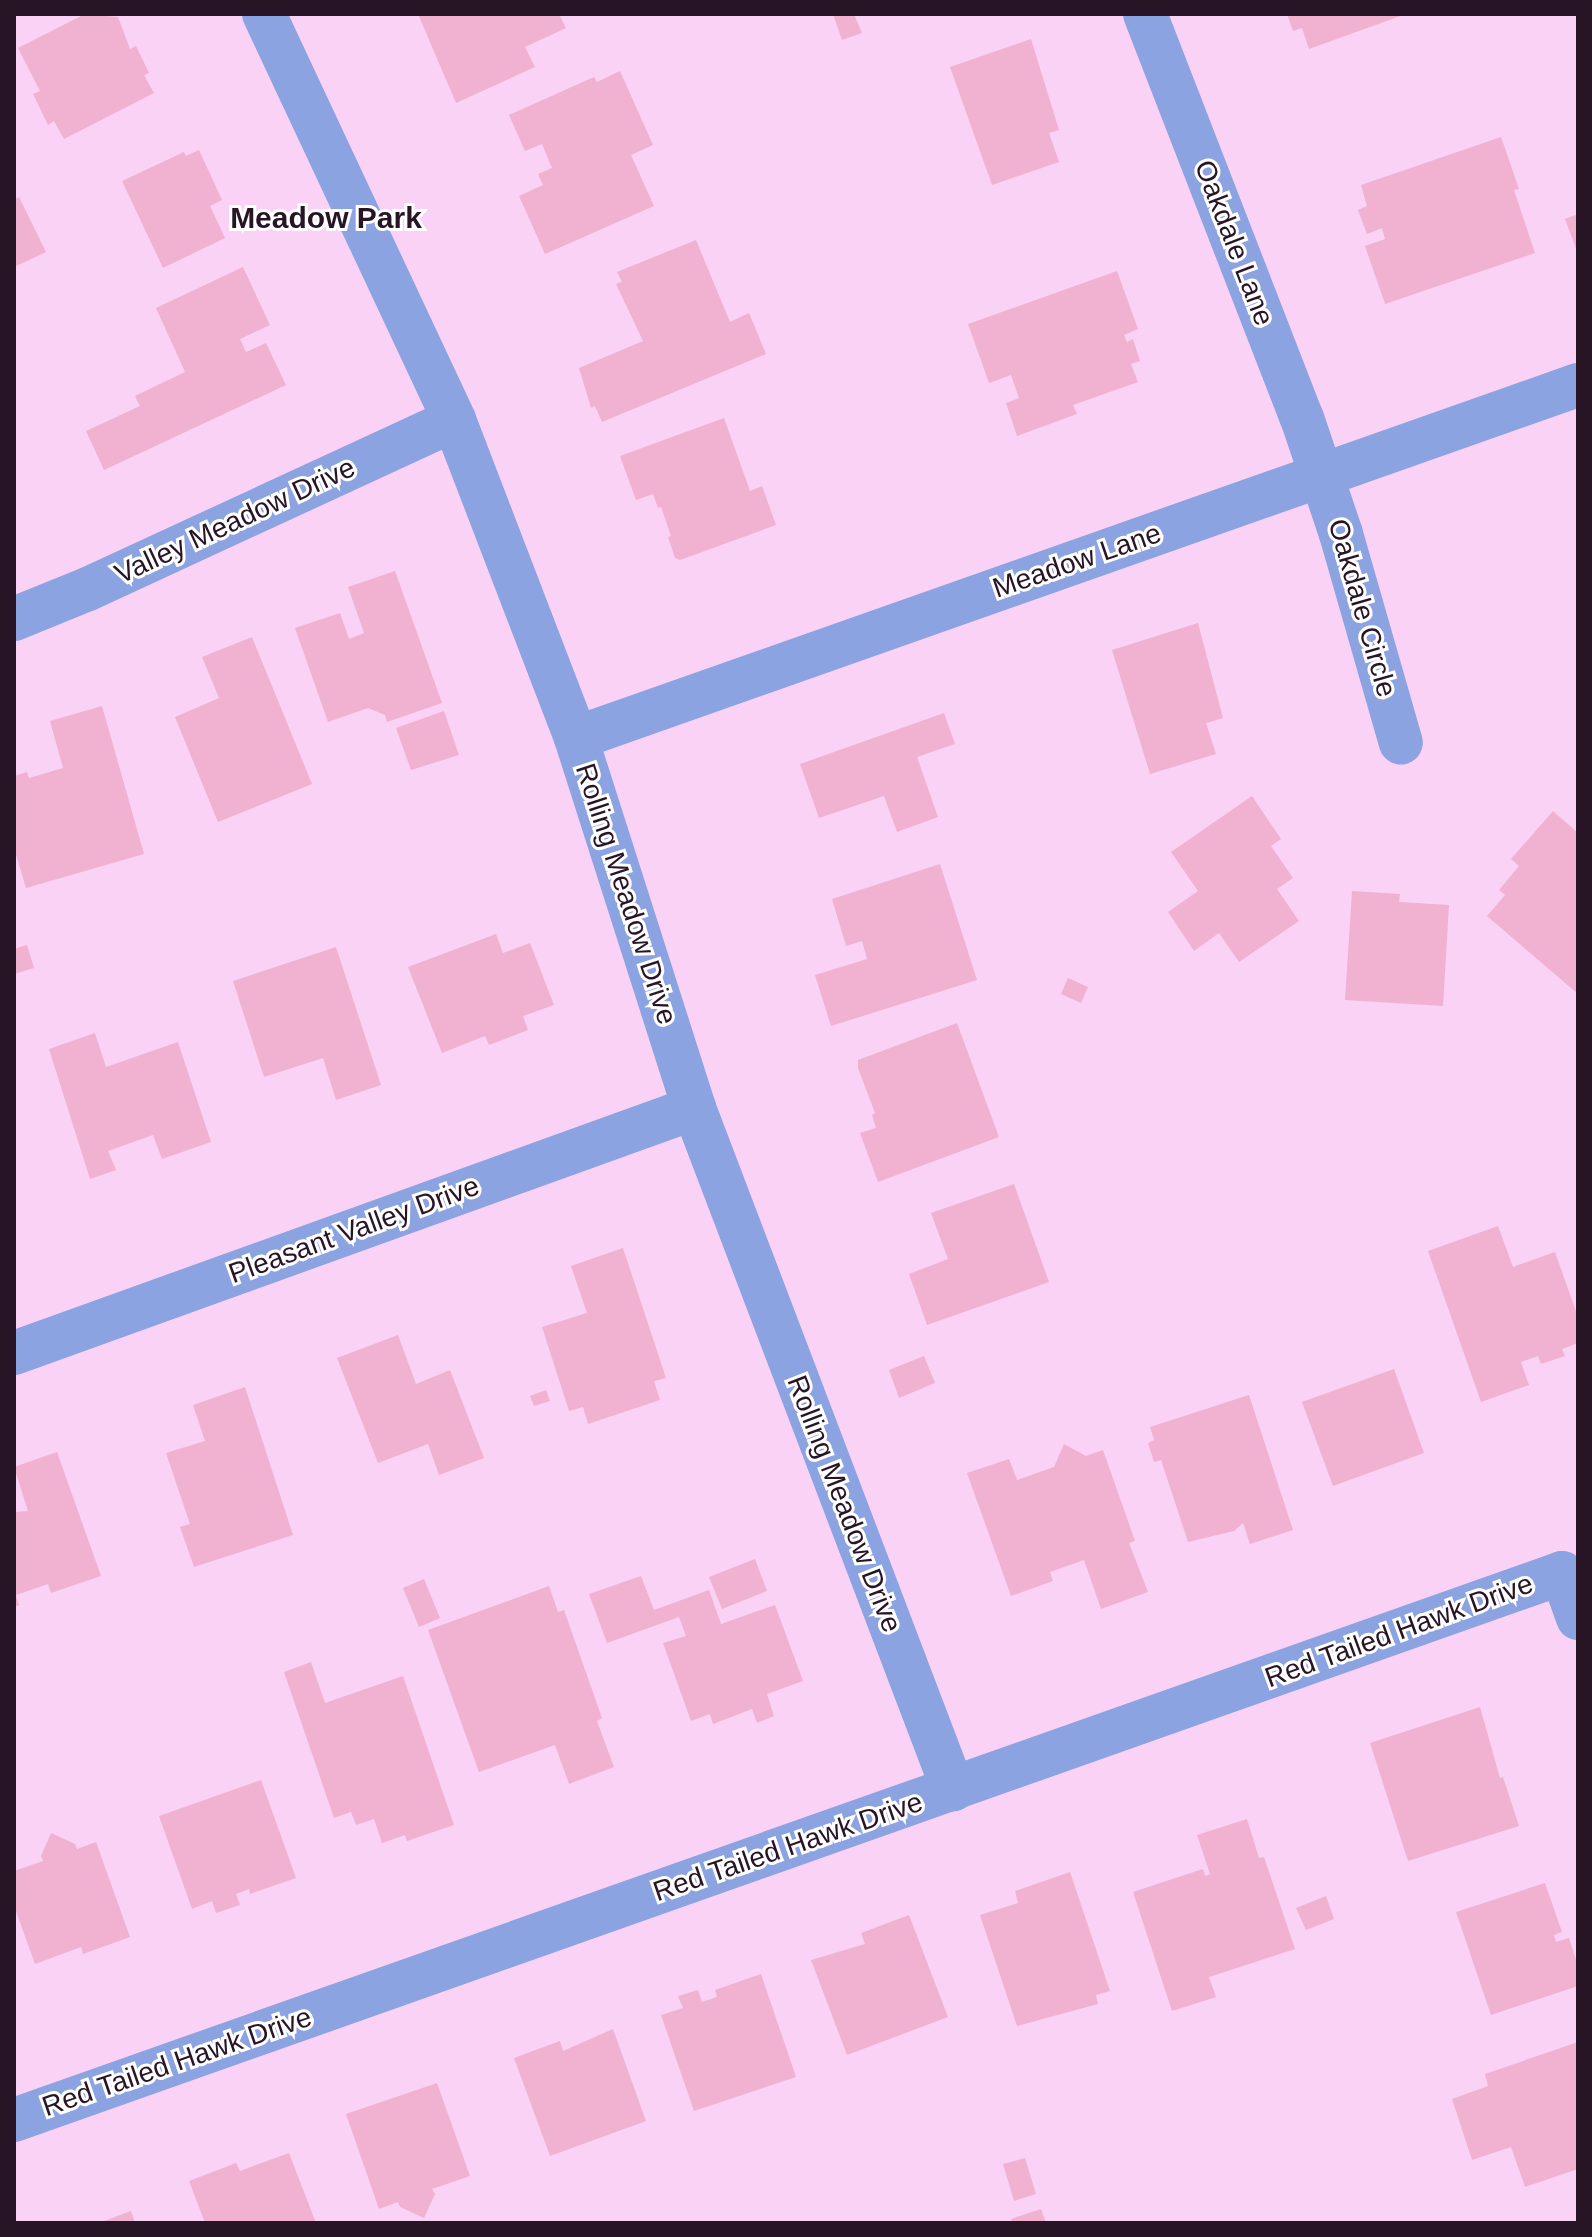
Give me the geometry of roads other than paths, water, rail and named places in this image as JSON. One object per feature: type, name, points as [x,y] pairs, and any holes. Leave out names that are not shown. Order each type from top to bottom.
[{"type":"street","name":"Rolling Meadow Drive","points":[[264,14],[454,420],[576,738],[694,1108],[953,1789]]},
{"type":"street","name":"Oakdale Lane","points":[[1145,14],[1321,474]]},
{"type":"street","name":"Meadow Lane","points":[[576,738],[1578,385]]},
{"type":"street","name":"Valley Meadow Drive","points":[[14,619],[88,589],[454,420]]},
{"type":"street","name":"Oakdale Circle","points":[[1321,474],[1401,743]]},
{"type":"street","name":"Pleasant Valley Drive","points":[[14,1353],[694,1108]]},
{"type":"street","name":"Red Tailed Hawk Drive","points":[[14,2120],[1562,1573],[1578,1618]]},
{"type":"district","name":"Meadow Park","points":[[326,218]]}]
